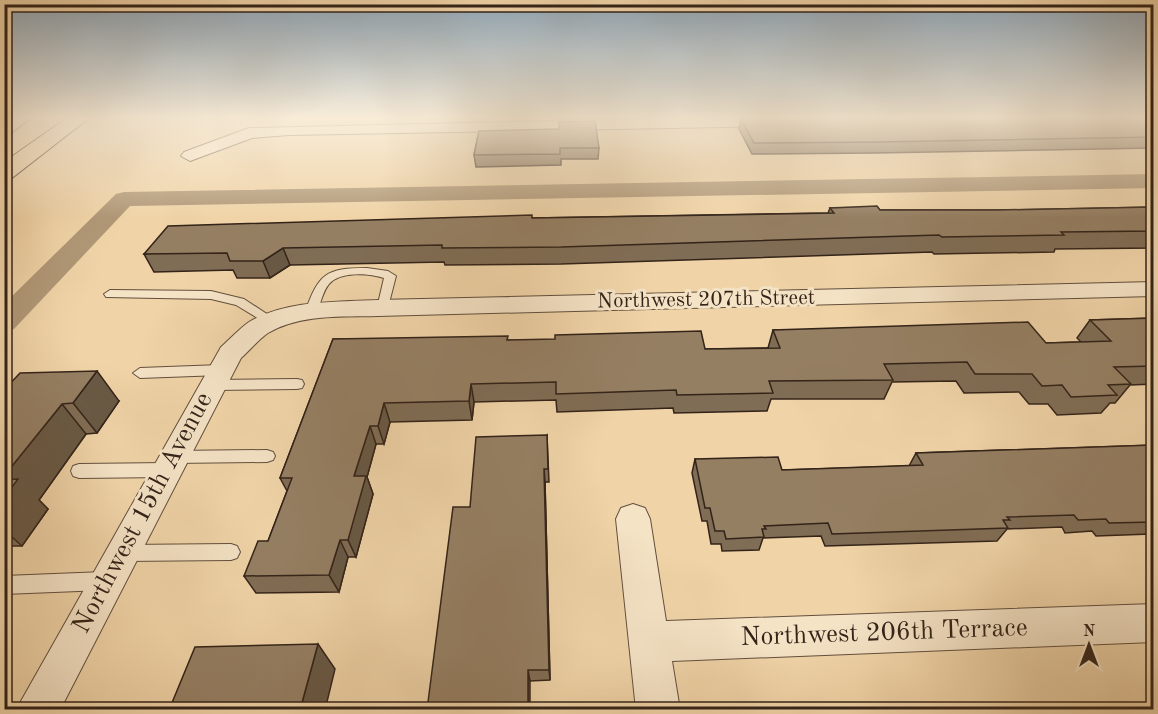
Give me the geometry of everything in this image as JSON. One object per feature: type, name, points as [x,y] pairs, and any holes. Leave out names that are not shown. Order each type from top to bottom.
[{"type":"highway","points":[[4,173],[33,151]]},
{"type":"street","points":[[190,156],[202,151]]},
{"type":"street","name":"Northwest 207th Street","points":[[267,324],[299,312],[383,308],[1154,289]]},
{"type":"street","name":"Northwest 15th Avenue","points":[[37,710],[230,353],[267,324]]},
{"type":"street","points":[[633,519],[651,642],[658,710]]},
{"type":"street","name":"Northwest 206th Terrace","points":[[651,642],[1154,623]]},
{"type":"lane","points":[[311,312],[325,280],[335,273],[384,272],[390,276],[383,308]]},
{"type":"lane","points":[[110,294],[211,295],[240,302],[267,324]]},
{"type":"lane","points":[[140,373],[297,384]]},
{"type":"lane","points":[[79,471],[267,456]]},
{"type":"lane","points":[[4,585],[114,567],[231,552]]},
{"type":"building","points":[[475,151],[560,151],[560,154],[474,155]]},
{"type":"building","points":[[877,206],[880,210],[1154,207],[1154,231],[1061,232],[1064,235],[942,237],[939,235],[561,247],[442,248],[442,245],[283,248],[263,261],[230,261],[227,253],[144,254],[168,226],[532,215],[532,218],[834,213],[830,208]]},
{"type":"building","points":[[1154,318],[1154,366],[1114,367],[1131,384],[1108,385],[1117,395],[1071,397],[1062,385],[1042,386],[1032,374],[975,374],[967,362],[884,364],[893,380],[769,381],[773,393],[677,395],[676,390],[556,394],[556,382],[471,384],[469,401],[384,403],[378,426],[370,426],[354,476],[366,476],[348,540],[340,540],[329,575],[244,576],[258,541],[268,541],[292,478],[280,478],[333,339],[508,336],[507,340],[555,339],[555,335],[701,331],[705,349],[780,348],[773,330],[1028,322],[1046,343],[1111,341],[1090,320]]},
{"type":"building","points":[[97,371],[73,403],[62,404],[4,476],[4,390],[20,373]]},
{"type":"building","points":[[547,435],[548,469],[544,469],[549,670],[528,670],[528,710],[427,710],[453,507],[470,507],[476,437]]},
{"type":"building","points":[[1154,445],[1154,522],[1109,523],[1106,519],[1078,520],[1074,515],[1007,517],[1010,520],[1003,520],[1008,528],[832,534],[828,523],[764,526],[766,529],[762,529],[764,537],[726,539],[724,531],[715,531],[710,508],[705,508],[695,459],[778,457],[782,470],[923,465],[916,453]]},
{"type":"building","points":[[18,479],[4,498],[4,480]]},
{"type":"building","points":[[318,644],[300,710],[169,710],[195,647]]},
{"type":"building","points":[[886,705],[887,710],[786,710],[786,709]]},
{"type":"waterway","points":[[4,322],[124,199],[1154,181]]}]
